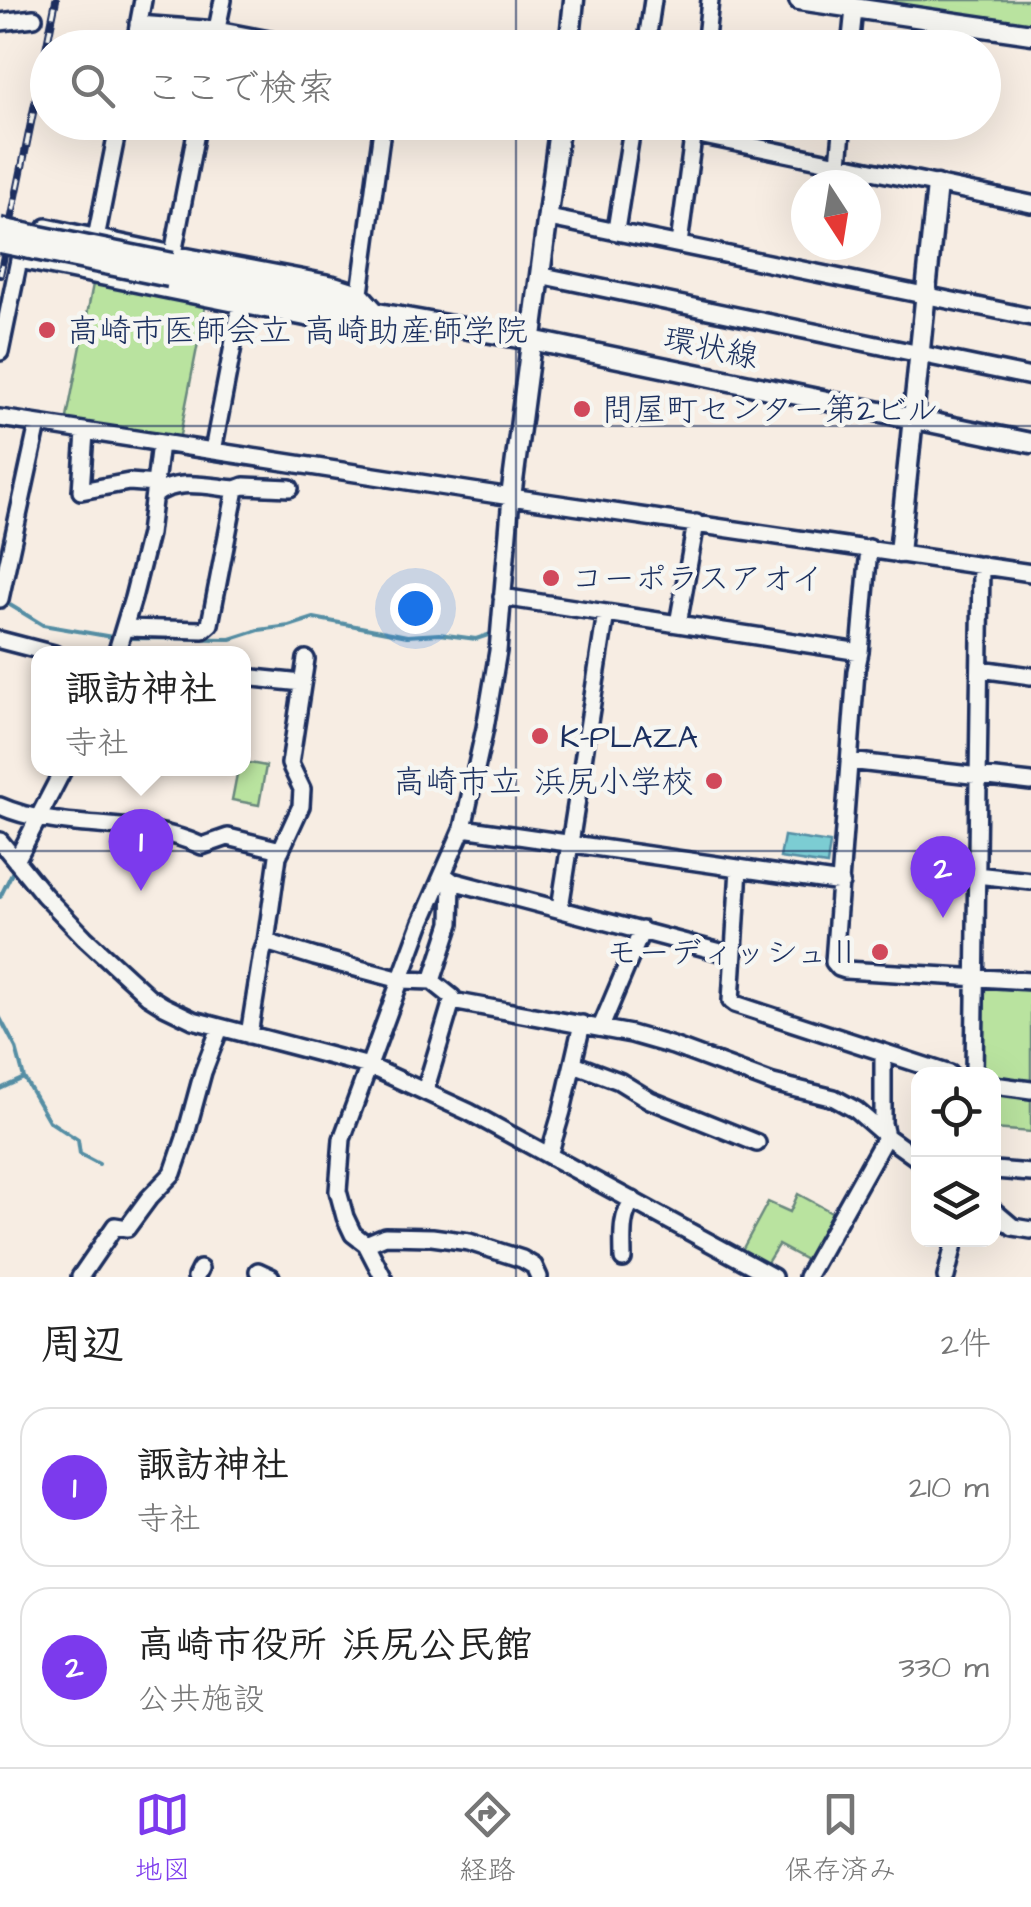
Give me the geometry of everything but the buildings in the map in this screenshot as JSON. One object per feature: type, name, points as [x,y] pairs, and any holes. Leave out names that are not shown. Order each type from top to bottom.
[{"type":"street","points":[[137,30],[142,0]]},
{"type":"street","points":[[138,24],[217,30],[223,0]]},
{"type":"street","points":[[570,30],[574,0]]},
{"type":"street","points":[[649,30],[653,0]]},
{"type":"street","points":[[706,30],[710,0]]},
{"type":"street","points":[[800,0],[1031,34]]},
{"type":"street","points":[[852,30],[854,8]]},
{"type":"street","points":[[0,22],[34,18]]},
{"type":"street","points":[[96,238],[115,140]]},
{"type":"street","points":[[171,265],[195,140]]},
{"type":"street","points":[[360,293],[381,140]]},
{"type":"street","points":[[383,1277],[366,1244],[353,1234],[345,1218],[338,1190],[342,1138],[421,924],[448,878],[463,828],[491,696],[511,497],[558,140]]},
{"type":"street","points":[[616,230],[631,140]]},
{"type":"street","points":[[679,244],[692,140]]},
{"type":"street","points":[[744,140],[1031,204]]},
{"type":"street","points":[[839,163],[841,140]]},
{"type":"street","points":[[899,552],[938,185]]},
{"type":"street","points":[[549,218],[1031,318]]},
{"type":"street","points":[[47,226],[96,238],[171,265]]},
{"type":"street","points":[[0,228],[171,265]]},
{"type":"street","points":[[0,243],[332,284],[360,293],[378,313],[356,323],[313,319],[19,260],[0,352]]},
{"type":"street","name":"環状線","points":[[171,265],[327,310],[378,313],[531,340],[1031,443]]},
{"type":"street","points":[[539,275],[1031,377]]},
{"type":"street","points":[[213,451],[241,304]]},
{"type":"street","points":[[0,418],[1031,572]]},
{"type":"street","points":[[0,600],[38,424]]},
{"type":"street","points":[[85,432],[81,491],[129,482],[155,490],[176,485],[290,488]]},
{"type":"street","points":[[118,646],[149,534],[160,443]]},
{"type":"street","points":[[124,628],[202,630],[210,624],[236,489]]},
{"type":"street","points":[[678,624],[696,522]]},
{"type":"street","points":[[869,548],[833,958],[839,968],[1031,981]]},
{"type":"street","points":[[974,1067],[980,566]]},
{"type":"street","points":[[502,597],[860,652]]},
{"type":"street","points":[[560,908],[606,613]]},
{"type":"street","points":[[0,640],[31,648]]},
{"type":"street","points":[[249,1035],[278,856],[302,806],[302,789],[290,764],[306,658]]},
{"type":"street","points":[[980,669],[1031,676]]},
{"type":"street","points":[[251,678],[302,684]]},
{"type":"street","points":[[849,761],[1031,782]]},
{"type":"street","points":[[16,861],[60,776]]},
{"type":"street","points":[[0,806],[33,818],[138,830],[202,846],[228,837],[281,850]]},
{"type":"street","points":[[463,828],[841,883]]},
{"type":"street","points":[[0,840],[67,919],[148,996],[193,1020],[369,1066],[425,1091],[773,1277]]},
{"type":"street","points":[[738,868],[729,995],[735,1004],[928,1067]]},
{"type":"street","points":[[976,874],[1031,881]]},
{"type":"street","points":[[448,878],[732,954]]},
{"type":"street","points":[[432,981],[451,922],[448,878]]},
{"type":"street","points":[[601,1027],[642,930]]},
{"type":"street","points":[[266,942],[401,980],[432,981],[452,997],[425,1091]]},
{"type":"street","points":[[452,1000],[601,1027],[834,1098],[856,1110],[915,1157]]},
{"type":"street","points":[[549,1155],[582,1024]]},
{"type":"street","points":[[80,1277],[115,1226],[127,1228],[170,1177],[220,1028]]},
{"type":"street","points":[[807,1277],[886,1136],[883,1053]]},
{"type":"street","points":[[574,1064],[757,1143]]},
{"type":"street","points":[[1001,1086],[1031,1090]]},
{"type":"street","points":[[1001,1171],[1031,1174]]},
{"type":"street","points":[[623,1259],[623,1218],[633,1200]]},
{"type":"street","points":[[1001,1218],[1013,1227],[1031,1230]]},
{"type":"street","points":[[366,1244],[385,1236],[469,1242],[522,1258],[534,1266],[539,1277]]},
{"type":"street","points":[[946,1277],[954,1247]]},
{"type":"green space","points":[[894,0],[1031,0],[1031,25],[894,4]]},
{"type":"green space","points":[[94,279],[206,302],[179,440],[66,423]]},
{"type":"green space","points":[[251,763],[266,766],[259,805],[232,800],[237,776],[251,776]]},
{"type":"green space","points":[[986,986],[1031,989],[1031,1084],[1001,1080],[1001,1067],[981,1067],[980,992]]},
{"type":"green space","points":[[1001,1091],[1031,1096],[1031,1132],[1001,1130]]},
{"type":"green space","points":[[798,1194],[837,1215],[812,1263],[778,1245],[765,1266],[741,1252],[768,1202],[790,1212]]},
{"type":"water","points":[[784,836],[830,843],[827,865],[780,858]]},
{"type":"waterway","points":[[5,602],[43,625],[118,638]]},
{"type":"waterway","points":[[127,638],[231,639],[314,618],[407,636],[439,634],[476,639],[491,634]]},
{"type":"waterway","points":[[0,897],[15,867]]},
{"type":"waterway","points":[[0,1018],[16,1048],[24,1078],[49,1121],[78,1140],[80,1154],[99,1164]]},
{"type":"waterway","points":[[0,1089],[24,1078]]},
{"type":"railway","points":[[50,30],[56,0]]},
{"type":"railway","points":[[0,275],[30,128]]},
{"type":"place","name":"高崎市医師会立 高崎助産師学院","points":[[47,330]]},
{"type":"place","name":"問屋町センター第2ビル","points":[[582,409]]},
{"type":"place","name":"コーポラスアオイ","points":[[551,578]]},
{"type":"place","name":"K-PLAZA","points":[[540,736]]},
{"type":"place","name":"高崎市立 浜尻小学校","points":[[714,781]]},
{"type":"place","name":"諏訪神社","points":[[141,891]]},
{"type":"place","name":"高崎市役所 浜尻公民館","points":[[943,918]]},
{"type":"place","name":"モーディッシュⅡ","points":[[880,952]]}]
